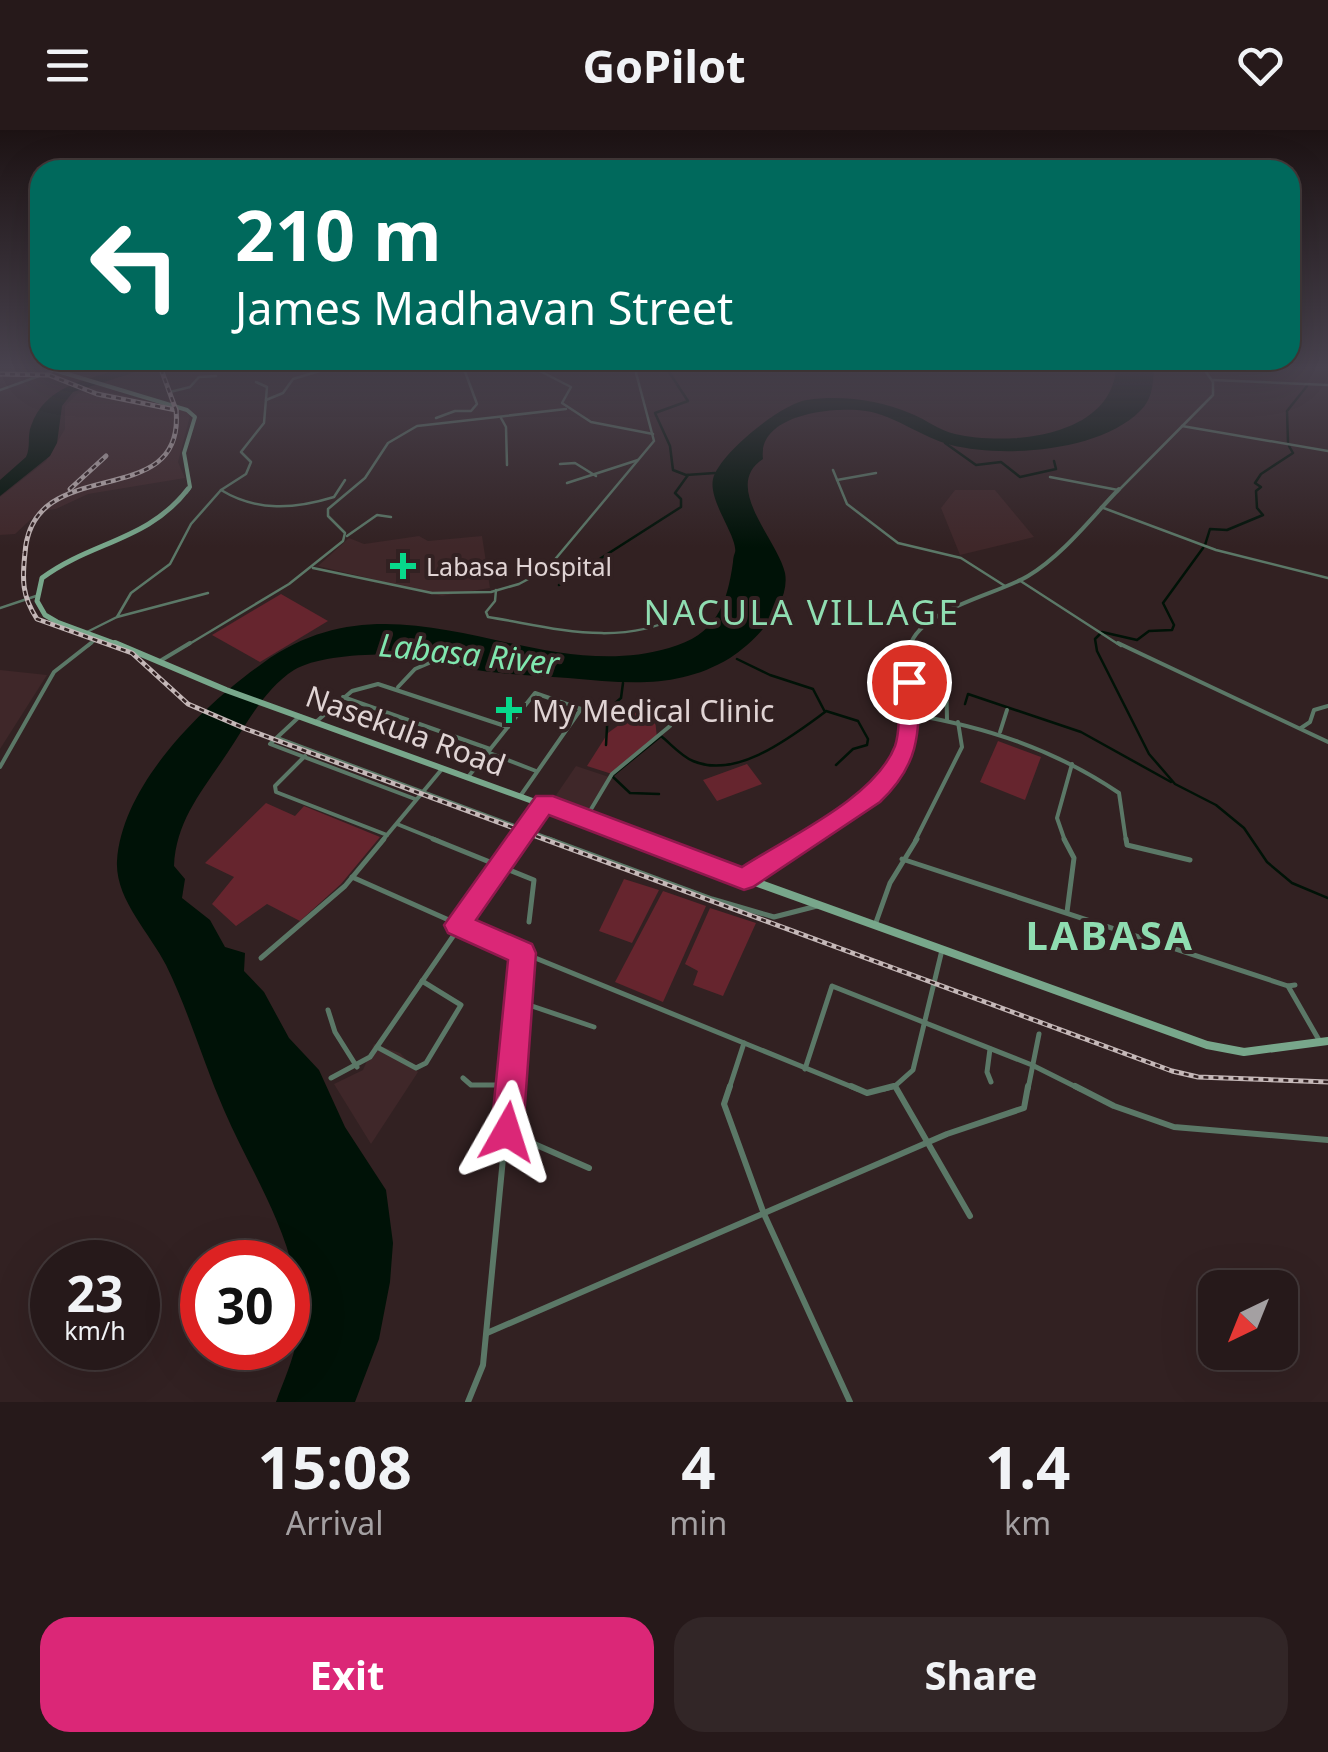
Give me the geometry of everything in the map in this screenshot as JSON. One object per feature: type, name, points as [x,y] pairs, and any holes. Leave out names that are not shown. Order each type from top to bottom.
[{"type":"main road","points":[[192,428],[184,454],[190,482],[186,493],[159,523],[52,569],[42,578],[36,596],[45,615],[263,703]]},
{"type":"main road","name":"Nasekula Road","points":[[263,703],[1221,1049],[1244,1052],[1324,1041]]},
{"type":"street","points":[[117,617],[131,593],[174,560],[186,530],[222,490],[243,476],[251,465],[240,452],[260,428]]},
{"type":"street","points":[[346,536],[328,516],[328,509],[365,478],[392,439],[417,428]]},
{"type":"street","points":[[506,428],[507,465]]},
{"type":"street","points":[[616,428],[652,434]]},
{"type":"street","points":[[312,568],[441,597],[526,582],[547,569],[654,441],[651,428]]},
{"type":"street","points":[[744,879],[883,786],[904,752],[909,714],[908,651],[914,633],[925,622],[1019,580],[1045,564],[1180,428]]},
{"type":"street","points":[[1195,428],[1328,452]]},
{"type":"street","points":[[566,484],[638,460]]},
{"type":"street","points":[[560,464],[574,463],[596,476]]},
{"type":"street","points":[[833,470],[847,504],[898,544],[962,558],[1005,586]]},
{"type":"street","points":[[837,480],[876,473]]},
{"type":"street","points":[[1050,477],[1118,490]]},
{"type":"street","points":[[222,490],[267,508],[281,509],[334,498],[345,480]]},
{"type":"street","points":[[1102,507],[1216,550],[1328,578]]},
{"type":"street","points":[[160,660],[312,568],[377,514],[391,516]]},
{"type":"street","points":[[1019,580],[1136,656],[1328,742]]},
{"type":"street","points":[[496,590],[495,601],[486,612],[488,617],[603,637],[651,630],[683,616]]},
{"type":"street","points":[[87,632],[117,617],[158,609],[208,592]]},
{"type":"street","points":[[0,608],[36,596]]},
{"type":"street","points":[[0,767],[54,672],[100,637]]},
{"type":"street","points":[[396,689],[415,669],[428,663]]},
{"type":"street","points":[[946,672],[947,720]]},
{"type":"street","points":[[317,720],[362,686],[378,684],[508,726]]},
{"type":"street","points":[[467,778],[535,694],[581,710],[521,794]]},
{"type":"street","points":[[343,698],[536,771]]},
{"type":"street","points":[[1301,728],[1310,722],[1314,710],[1328,706]]},
{"type":"street","points":[[1000,732],[1007,710]]},
{"type":"street","points":[[909,714],[1000,732],[1072,764],[1122,798],[1128,845],[1190,860]]},
{"type":"street","points":[[270,744],[300,716]]},
{"type":"street","points":[[875,925],[902,859],[934,810],[962,747],[958,722]]},
{"type":"street","points":[[584,821],[612,774],[670,726]]},
{"type":"street","points":[[277,738],[712,899],[774,917],[822,905]]},
{"type":"street","points":[[270,744],[417,800]]},
{"type":"street","points":[[306,756],[275,786],[276,792],[388,835]]},
{"type":"street","points":[[1067,913],[1074,858],[1057,818],[1072,764]]},
{"type":"street","points":[[261,958],[352,877],[442,769]]},
{"type":"street","points":[[330,1078],[357,1067],[377,1047],[544,803]]},
{"type":"street","points":[[397,824],[534,880],[529,922]]},
{"type":"street","points":[[902,859],[1292,986],[1324,1041]]},
{"type":"street","points":[[352,877],[522,953],[867,1092],[895,1086],[917,1062],[942,948]]},
{"type":"street","points":[[468,1402],[483,1365],[487,1332],[522,953]]},
{"type":"street","points":[[377,1047],[416,1068],[422,1066],[460,1011],[459,1002],[420,980]]},
{"type":"street","points":[[805,1069],[832,986],[1032,1065],[1114,1106],[1174,1127],[1328,1140]]},
{"type":"street","points":[[520,1002],[594,1028]]},
{"type":"street","points":[[328,1010],[335,1032],[357,1067]]},
{"type":"street","points":[[487,1332],[926,1145],[1024,1108],[1038,1034]]},
{"type":"street","points":[[744,1043],[724,1104],[764,1214],[850,1402]]},
{"type":"street","points":[[990,1048],[987,1072],[991,1082]]},
{"type":"street","points":[[463,1078],[471,1085],[512,1085]]},
{"type":"street","points":[[895,1086],[970,1216]]},
{"type":"street","points":[[507,1132],[589,1168]]},
{"type":"shaded area","points":[[187,428],[178,462],[185,478],[88,494],[56,509],[40,511],[15,534],[0,535],[0,497],[46,461],[65,429]]},
{"type":"shaded area","points":[[955,490],[995,490],[1034,537],[960,555],[941,508]]},
{"type":"shaded area","name":"Labasa Hospital","points":[[419,536],[428,541],[482,536],[490,588],[442,596],[318,566],[349,538],[364,544]]},
{"type":"shaded area","points":[[281,594],[328,621],[260,662],[212,635]]},
{"type":"shaded area","points":[[0,670],[47,675],[0,749]]},
{"type":"shaded area","points":[[638,711],[655,719],[657,738],[612,774],[587,766],[608,733]]},
{"type":"shaded area","points":[[998,741],[1041,757],[1025,800],[980,782]]},
{"type":"shaded area","points":[[747,764],[762,784],[717,801],[703,780]]},
{"type":"shaded area","points":[[576,766],[609,777],[584,816],[550,804]]},
{"type":"shaded area","points":[[266,803],[295,816],[304,806],[380,837],[341,884],[300,921],[267,904],[236,926],[212,904],[234,877],[205,863]]},
{"type":"shaded area","points":[[624,879],[659,890],[632,943],[599,931]]},
{"type":"shaded area","points":[[663,891],[706,906],[663,1002],[615,982]]},
{"type":"shaded area","points":[[710,908],[756,923],[723,996],[693,985],[698,971],[685,964]]},
{"type":"shaded area","points":[[374,1044],[400,1053],[418,1072],[371,1144],[334,1084],[363,1070]]},
{"type":"water","points":[[30,428],[59,428],[50,456],[0,496],[0,480],[26,457]]},
{"type":"water","name":"Labasa River","points":[[758,428],[777,428],[764,444],[763,459],[752,470],[748,484],[756,514],[785,573],[785,585],[769,622],[730,658],[690,675],[651,682],[489,672],[438,659],[383,654],[307,664],[283,678],[265,697],[185,820],[174,866],[185,879],[182,898],[210,920],[225,947],[245,953],[244,971],[264,992],[289,1038],[319,1070],[345,1127],[386,1190],[393,1243],[390,1282],[379,1339],[355,1402],[276,1402],[288,1370],[310,1370],[310,1240],[284,1240],[224,1110],[174,983],[127,902],[117,861],[133,803],[169,749],[216,701],[263,663],[314,636],[365,625],[415,626],[567,653],[618,656],[669,648],[698,635],[723,605],[735,551],[713,486],[713,479],[727,457]]},
{"type":"water","points":[[911,428],[940,428],[955,434],[1002,439],[1062,428],[1115,428],[1076,443],[997,451],[951,445]]},
{"type":"waterway","points":[[662,428],[670,446],[673,470],[686,475],[715,473]]},
{"type":"waterway","points":[[1288,428],[1288,442]]},
{"type":"waterway","points":[[945,443],[976,465],[1001,462],[1020,477],[1056,469],[1054,461]]},
{"type":"waterway","points":[[1205,545],[1210,529],[1227,530],[1263,515],[1257,508],[1256,491],[1261,487],[1255,483],[1261,474],[1293,453],[1289,446]]},
{"type":"waterway","points":[[559,585],[681,507],[681,499],[675,493],[688,475]]},
{"type":"waterway","points":[[1203,548],[1163,603],[1174,625],[1172,630],[1149,631],[1137,640],[1102,632],[1095,639],[1097,651],[1149,754],[1175,784],[1216,805],[1244,828],[1267,862],[1292,883],[1328,898]]},
{"type":"waterway","points":[[659,794],[630,793],[612,776],[661,736],[693,761],[728,765],[763,753],[825,712],[813,689],[737,659]]},
{"type":"waterway","points":[[606,745],[608,709],[621,698],[623,683]]},
{"type":"waterway","points":[[965,704],[968,694],[1081,732],[1171,782]]},
{"type":"waterway","points":[[826,711],[858,721],[868,739],[867,745],[853,749],[836,765]]},
{"type":"railway","points":[[174,428],[173,442],[158,462],[53,502],[34,522],[25,553],[24,580],[28,603],[37,619],[132,653],[188,704],[246,729],[1172,1071],[1198,1077],[1328,1082]]},
{"type":"railway","points":[[70,489],[106,456]]},
{"type":"place","name":"Labasa Hospital","points":[[403,566]]},
{"type":"place","name":"My Medical Clinic","points":[[509,710]]},
{"type":"district","name":"NACULA VILLAGE","points":[[802,611]]},
{"type":"district","name":"LABASA","points":[[1110,934]]},
{"type":"route","points":[[507,1132],[522,953],[457,925],[544,803],[744,879],[872,796],[890,778],[908,742],[909,682]]}]
